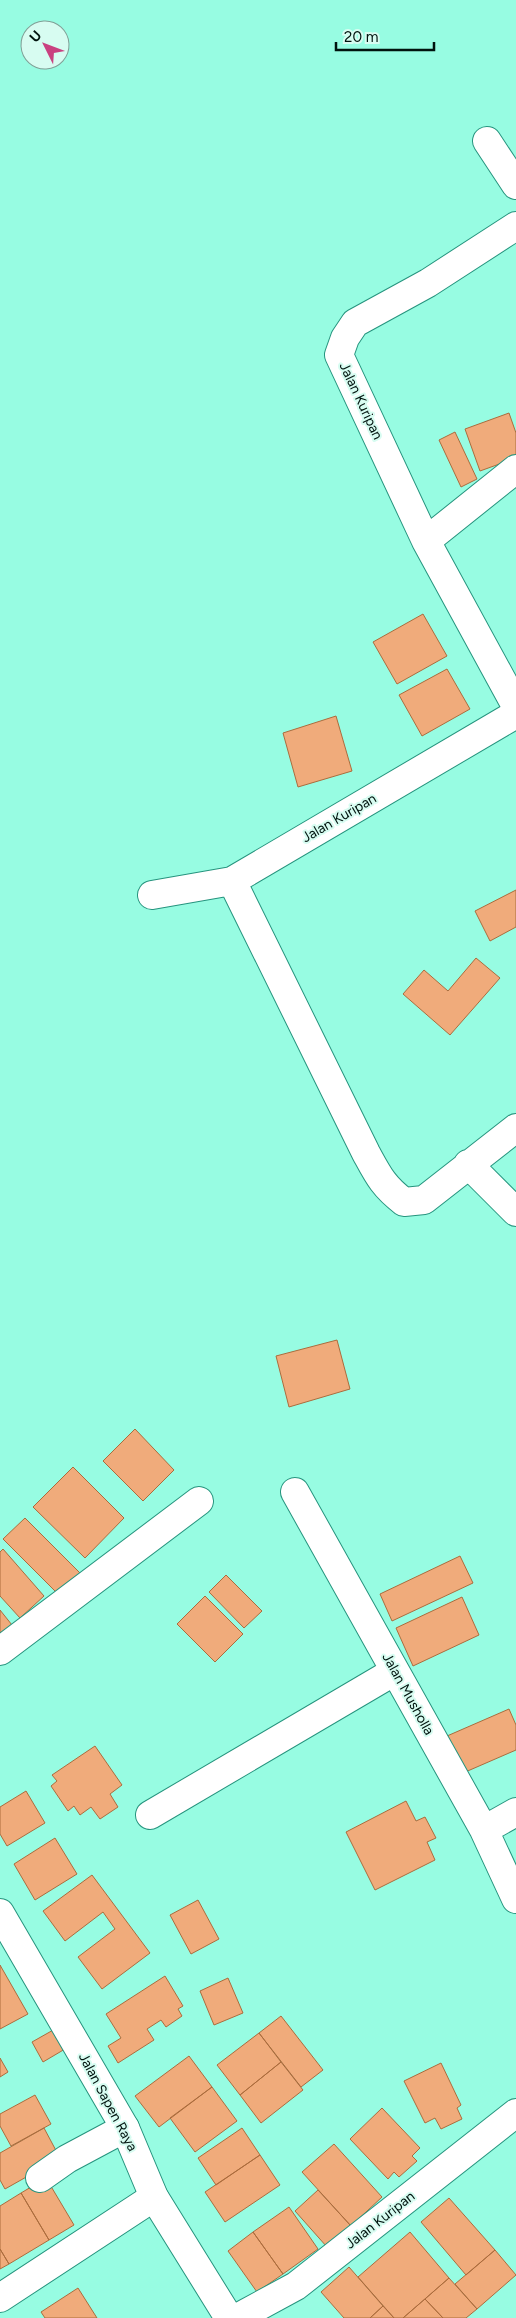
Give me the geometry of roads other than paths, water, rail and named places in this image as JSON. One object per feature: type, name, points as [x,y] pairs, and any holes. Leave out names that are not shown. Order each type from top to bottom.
[{"type":"street","points":[[487,141],[516,184]]},
{"type":"street","name":"Jalan Kuripan","points":[[516,226],[428,283],[356,323],[345,338],[339,355],[426,541],[516,706]]},
{"type":"street","points":[[426,541],[516,469]]},
{"type":"street","name":"Jalan Kuripan","points":[[152,895],[232,881],[516,714]]},
{"type":"street","points":[[232,881],[382,1183],[404,1202],[424,1200],[516,1128]]},
{"type":"street","points":[[468,1164],[516,1212]]},
{"type":"street","name":"Jalan Musholla","points":[[296,1492],[484,1830],[516,1899]]},
{"type":"street","points":[[0,1652],[199,1501]]},
{"type":"street","points":[[150,1815],[395,1671]]},
{"type":"street","points":[[484,1830],[516,1812]]},
{"type":"street","name":"Jalan Sapen Raya","points":[[0,1913],[125,2128],[154,2197],[229,2318]]},
{"type":"street","name":"Jalan Kuripan","points":[[237,2318],[296,2286],[516,2113]]},
{"type":"street","points":[[40,2178],[67,2159],[125,2128]]},
{"type":"street","points":[[0,2298],[154,2197]]}]
